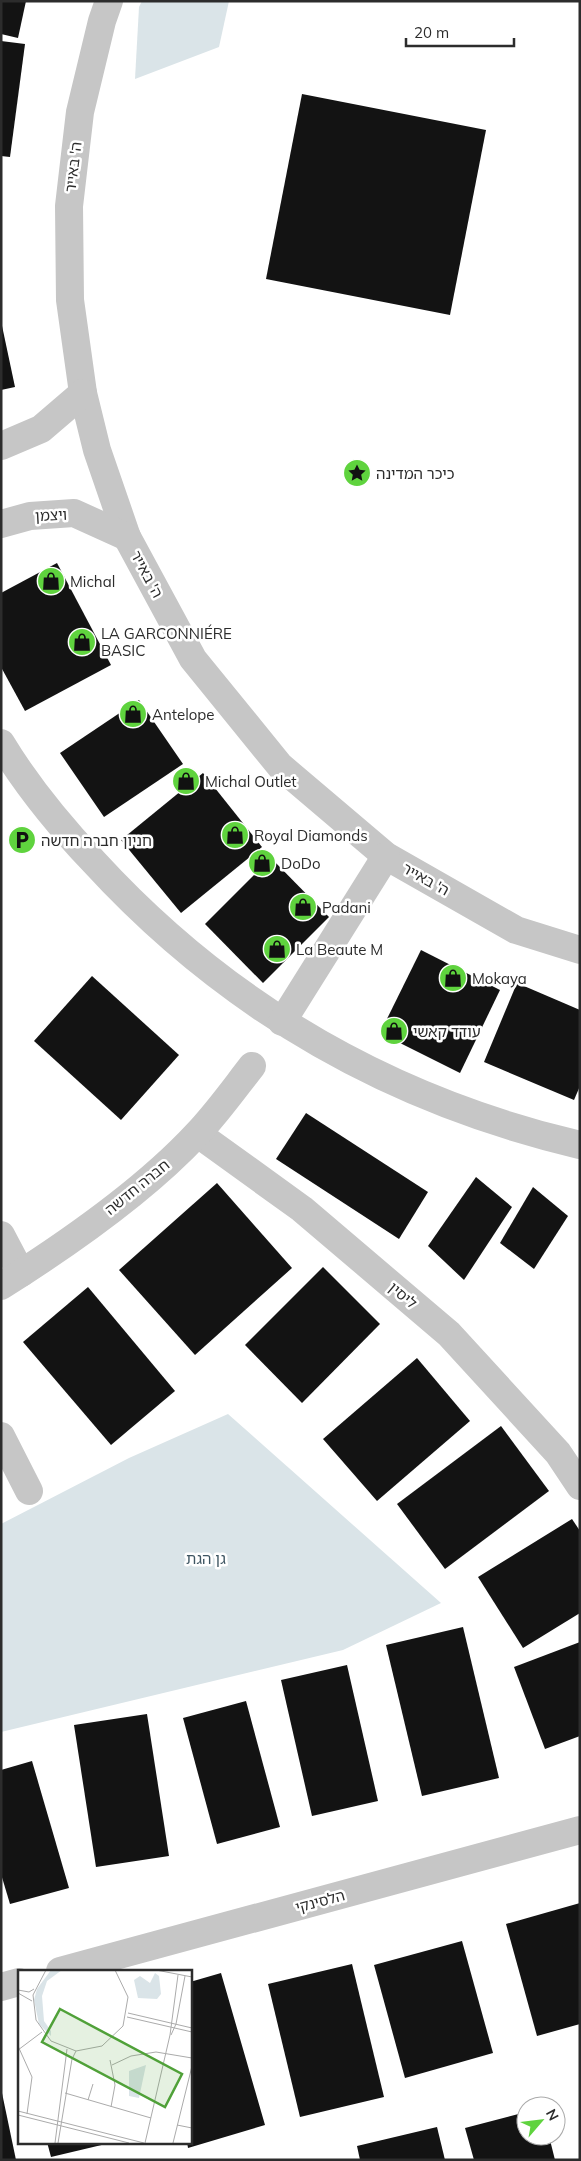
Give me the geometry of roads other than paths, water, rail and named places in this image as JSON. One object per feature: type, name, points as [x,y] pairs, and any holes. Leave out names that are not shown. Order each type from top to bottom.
[{"type":"street","name":"ה' באייר","points":[[109,1],[102,21],[80,112],[69,206],[70,300],[83,393],[97,450],[127,537],[193,659],[280,766],[386,856],[516,930],[580,950]]},
{"type":"street","points":[[1,446],[41,429],[83,393]]},
{"type":"street","name":"ויצמן","points":[[1,524],[30,516],[74,513],[127,537]]},
{"type":"street","points":[[1,743],[67,833],[131,903],[204,966],[282,1022],[359,1066],[441,1103],[526,1132],[580,1145]]},
{"type":"street","points":[[282,1022],[386,856]]},
{"type":"street","name":"חברה חדשה","points":[[11,1280],[103,1216],[164,1167],[198,1134],[252,1066]]},
{"type":"street","name":"ליסין","points":[[198,1134],[302,1209],[449,1334],[558,1453],[580,1486]]},
{"type":"street","points":[[1,1235],[11,1280]]},
{"type":"street","points":[[1,1436],[29,1491]]},
{"type":"street","name":"הלסינקי","points":[[64,1970],[580,1830]]},
{"type":"street","points":[[1,1987],[18,1982]]},
{"type":"place","name":"כיכר המדינה","points":[[357,473]]},
{"type":"place","name":"Michal","points":[[51,581]]},
{"type":"place","name":"LA GARCONNIÉRE BASIC","points":[[82,642]]},
{"type":"place","name":"Antelope","points":[[133,714]]},
{"type":"place","name":"Michal Outlet","points":[[186,781]]},
{"type":"place","name":"Royal Diamonds","points":[[235,835]]},
{"type":"place","name":"חניון חברה חדשה","points":[[22,840]]},
{"type":"place","name":"DoDo","points":[[262,863]]},
{"type":"place","name":"Padani","points":[[303,907]]},
{"type":"place","name":"La Beaute M","points":[[277,949]]},
{"type":"place","name":"Mokaya","points":[[453,978]]},
{"type":"place","name":"עודד קאשי","points":[[394,1031]]},
{"type":"park label","name":"גן הגת","points":[[206,1558]]}]
